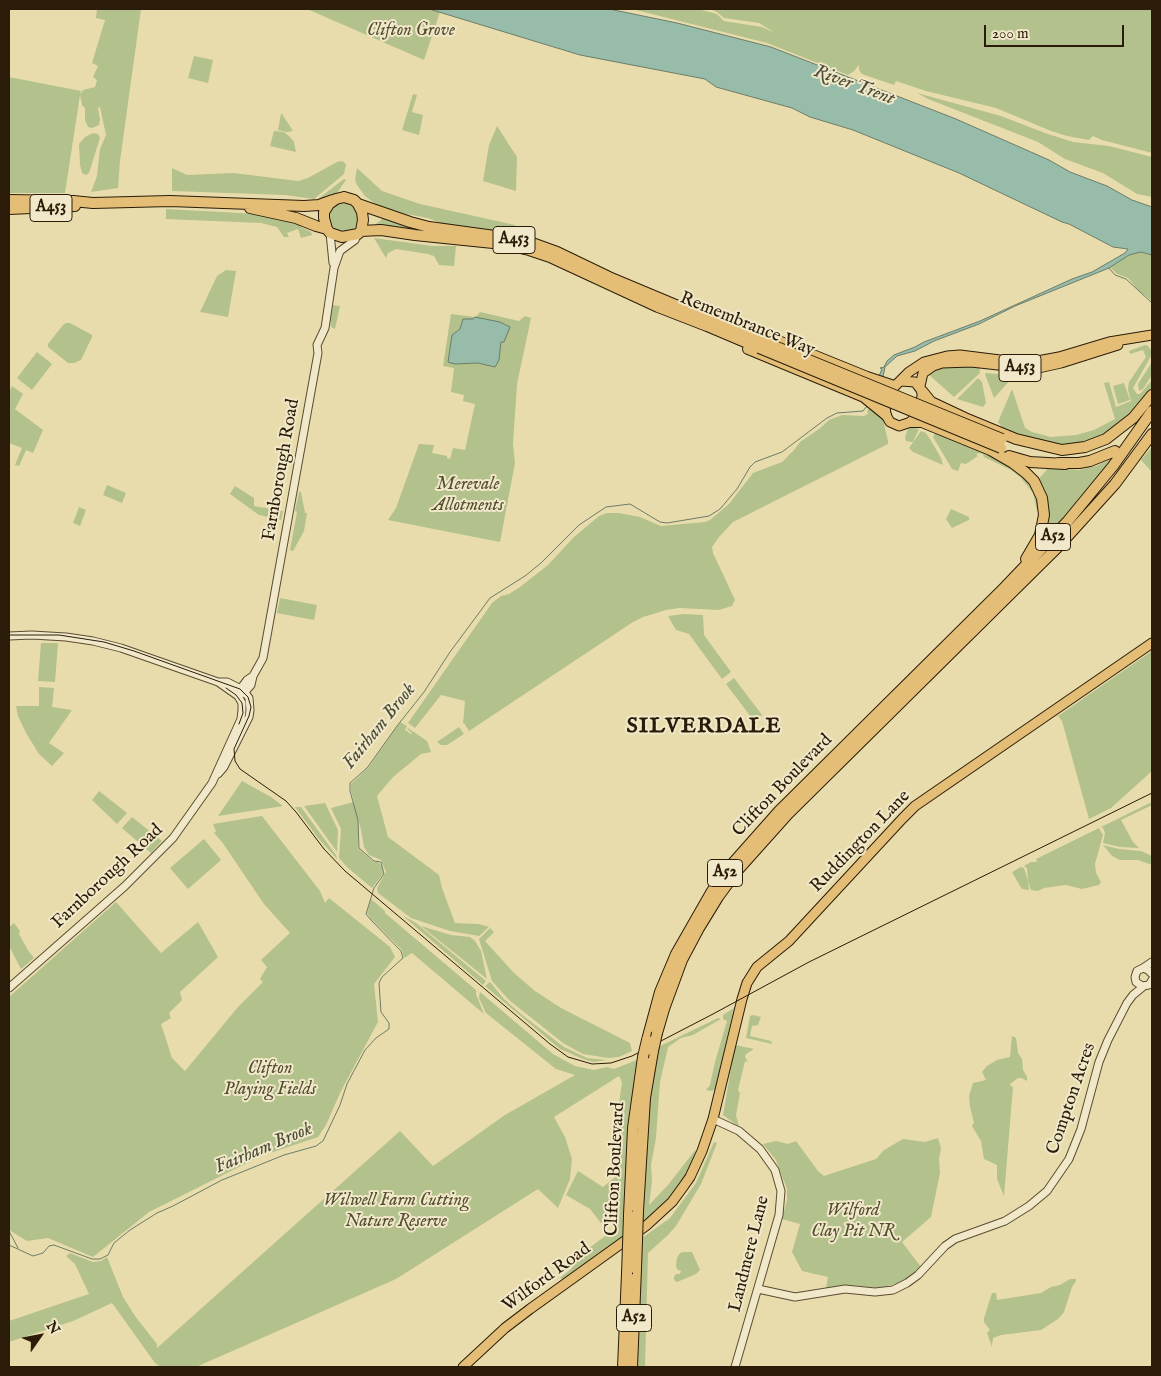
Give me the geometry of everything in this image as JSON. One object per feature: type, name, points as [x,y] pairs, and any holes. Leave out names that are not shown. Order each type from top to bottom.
[{"type":"highway","points":[[344,197],[354,200],[358,204],[363,216],[359,232],[342,237],[329,231],[324,218],[324,212],[334,200],[344,197]]},
{"type":"highway","name":"A453","points":[[9,200],[93,203],[170,201],[304,206],[319,205],[334,200]]},
{"type":"highway","name":"A453","points":[[9,209],[73,207],[93,203]]},
{"type":"highway","name":"A453","points":[[224,203],[296,218],[329,231]]},
{"type":"highway","name":"Remembrance Way","points":[[358,204],[428,227],[532,243],[556,252],[660,303]]},
{"type":"highway","name":"Remembrance Way","points":[[359,232],[381,230],[503,244],[529,250],[550,257],[1040,460],[1064,464],[1079,463],[1096,459],[1115,451]]},
{"type":"highway","points":[[660,303],[714,316],[867,377],[897,384]]},
{"type":"highway","points":[[660,303],[754,352],[864,397],[886,415]]},
{"type":"highway","points":[[921,388],[932,402],[965,418],[1016,438],[1062,450]]},
{"type":"highway","name":"A453","points":[[1062,450],[1085,446],[1106,439],[1133,418],[1152,395]]},
{"type":"highway","name":"A52","points":[[1132,437],[1152,401]]},
{"type":"highway","name":"Clifton Boulevard","points":[[632,1367],[633,1128],[647,1040],[660,992],[676,954],[712,891],[732,864],[780,810],[1020,573],[1067,522],[1113,466],[1152,411]]},
{"type":"highway","points":[[911,422],[922,422],[987,448],[1030,462],[1064,464]]},
{"type":"highway","name":"Clifton Boulevard","points":[[633,1213],[645,1098],[657,1033],[672,984],[682,960],[718,897],[755,850],[794,807],[1058,547],[1128,468],[1150,428]]},
{"type":"highway","name":"A52","points":[[1128,468],[1152,442]]},
{"type":"highway","name":"Remembrance Way","points":[[1002,443],[1044,450],[1062,450]]},
{"type":"highway","points":[[963,629],[1024,561],[1040,534],[1044,515],[1042,498],[1034,481],[1013,463],[987,448]]},
{"type":"highway","name":"Clifton Boulevard","points":[[623,1367],[631,1272]]},
{"type":"main road","name":"A453","points":[[897,384],[909,372],[924,362],[947,356],[1032,362],[1059,357],[1110,342],[1152,335]]},
{"type":"main road","name":"A453","points":[[911,422],[920,404],[923,373],[933,366],[942,363],[971,362],[1034,369],[1107,350],[1129,340]]},
{"type":"main road","points":[[911,422],[899,426],[890,422],[886,415],[886,406],[890,392],[897,384],[910,380],[921,388]]},
{"type":"main road","name":"Ruddington Lane","points":[[713,1118],[742,999],[747,983],[757,967],[789,941],[912,808],[1152,644]]},
{"type":"main road","name":"Wilford Road","points":[[463,1367],[518,1318],[611,1252],[659,1215],[672,1202],[690,1178],[702,1151],[713,1118]]},
{"type":"street","name":"Farnborough Road","points":[[329,231],[334,268]]},
{"type":"street","name":"Farnborough Road","points":[[9,988],[125,886],[162,850],[183,826],[224,767],[249,716],[250,702],[241,692],[251,685],[253,676],[263,658],[269,631],[318,353],[317,345],[324,328],[334,268],[340,251],[355,240],[359,232]]},
{"type":"street","points":[[9,636],[53,636],[100,642],[218,682],[241,692]]},
{"type":"street","points":[[1142,968],[1152,962]]},
{"type":"street","points":[[1142,968],[1152,974]]},
{"type":"street","name":"Compton Acres","points":[[758,1289],[796,1297],[845,1289],[875,1292],[894,1290],[918,1275],[940,1251],[955,1239],[1005,1221],[1029,1206],[1050,1186],[1069,1159],[1080,1129],[1102,1053],[1118,1018],[1133,995],[1136,973],[1142,968]]},
{"type":"street","points":[[1136,982],[1149,984]]},
{"type":"street","name":"Compton Acres","points":[[1133,995],[1149,984]]},
{"type":"street","name":"Landmere Lane","points":[[713,1118],[738,1131],[760,1149],[771,1162],[779,1180],[781,1191],[779,1215],[735,1367]]},
{"type":"green space","points":[[97,9],[141,9],[118,188],[91,192],[97,176],[100,149],[106,135],[100,107],[98,108],[99,125],[92,128],[88,127],[85,120],[85,108],[82,105],[80,95],[83,90],[95,87],[97,80],[93,77],[98,66],[92,63],[105,20],[96,18]]},
{"type":"green space","name":"Clifton Grove","points":[[307,9],[429,9],[440,12],[424,60]]},
{"type":"green space","points":[[632,9],[698,9],[717,14],[724,21],[762,27],[775,33],[759,23],[724,18],[710,9],[1152,9],[1152,153],[1093,136],[1089,140],[1067,136],[996,108],[926,91],[896,81],[894,85],[862,74],[859,70],[859,65],[848,75],[767,43]]},
{"type":"green space","points":[[194,56],[213,60],[208,83],[188,78]]},
{"type":"green space","points":[[9,77],[81,91],[65,193],[9,193]]},
{"type":"green space","points":[[917,93],[1001,116],[1073,142],[1109,146],[1152,157],[1152,197],[1137,194],[1103,173],[1065,159],[1038,142]]},
{"type":"green space","points":[[413,94],[417,95],[412,112],[423,115],[419,135],[402,130]]},
{"type":"green space","points":[[282,114],[293,131],[278,130]]},
{"type":"green space","points":[[497,126],[517,157],[516,191],[483,181],[489,145]]},
{"type":"green space","points":[[274,131],[284,132],[290,137],[294,142],[296,152],[270,146]]},
{"type":"green space","points":[[93,133],[98,134],[100,138],[89,173],[86,175],[82,173],[80,165],[79,144],[85,137]]},
{"type":"green space","points":[[342,161],[346,164],[344,174],[314,199],[285,195],[172,191],[172,168],[187,175],[234,173],[298,181]]},
{"type":"green space","points":[[357,168],[382,191],[420,204],[515,225],[515,234],[440,223],[428,218],[394,212],[377,205],[365,196],[357,185],[355,180]]},
{"type":"green space","points":[[344,179],[346,180],[337,193],[319,200],[319,198]]},
{"type":"green space","points":[[341,203],[354,207],[359,217],[357,227],[343,232],[330,228],[328,218],[330,211]]},
{"type":"green space","points":[[166,209],[258,214],[300,224],[301,227],[311,232],[312,235],[301,238],[298,229],[287,233],[289,237],[284,237],[277,227],[261,223],[166,219]]},
{"type":"green space","points":[[385,217],[554,256],[373,226]]},
{"type":"green space","points":[[374,238],[433,246],[456,246],[454,266],[439,265],[434,256],[428,254],[396,249],[388,253],[386,258]]},
{"type":"green space","points":[[1139,252],[1152,255],[1152,301],[1140,292],[1128,278],[1117,274],[1110,267],[1129,255]]},
{"type":"green space","points":[[226,270],[236,271],[228,317],[200,312],[217,276]]},
{"type":"green space","points":[[333,305],[340,306],[335,329],[331,327],[330,320]]},
{"type":"green space","name":"Merevale Allotments","points":[[480,312],[519,321],[525,316],[531,318],[517,384],[513,444],[515,463],[500,542],[388,520],[396,508],[419,444],[434,445],[432,453],[447,456],[450,459],[453,448],[465,450],[475,404],[463,401],[464,395],[451,392],[454,368],[443,366],[451,314],[475,317],[474,319],[463,319],[460,329],[452,335],[448,362],[461,364],[478,363],[495,367],[499,360],[499,349],[507,325],[476,317]]},
{"type":"green space","points":[[66,323],[70,323],[92,335],[81,360],[74,363],[68,363],[48,347],[48,344]]},
{"type":"green space","points":[[1145,345],[1151,350],[1151,356],[1133,388],[1137,394],[1140,394],[1152,380],[1152,389],[1136,411],[1108,434],[1091,441],[1050,445],[1028,440],[1004,430],[998,422],[1012,389],[1025,428],[1032,432],[1051,437],[1076,435],[1094,430],[1115,419],[1104,383],[1109,382],[1116,407],[1131,401],[1128,390],[1129,382],[1146,357],[1143,350],[1130,354],[1129,351]]},
{"type":"green space","points":[[37,352],[52,364],[32,390],[17,378]]},
{"type":"green space","points":[[1152,362],[1152,375],[1143,389],[1139,391],[1138,384]]},
{"type":"green space","points":[[979,365],[980,373],[954,397],[928,374],[936,368]]},
{"type":"green space","points":[[986,373],[1007,375],[1013,377],[994,398]]},
{"type":"green space","points":[[978,378],[982,382],[986,403],[983,407],[957,399]]},
{"type":"green space","points":[[1124,383],[1130,400],[1118,404],[1113,386]]},
{"type":"green space","points":[[12,386],[23,394],[15,409],[43,430],[33,453],[26,450],[19,466],[15,465],[22,448],[9,443],[9,392]]},
{"type":"green space","points":[[872,405],[883,420],[888,444],[733,522],[712,547],[735,600],[732,606],[719,610],[679,608],[643,617],[469,731],[463,724],[465,701],[441,695],[415,728],[408,723],[492,603],[501,596],[509,594],[520,587],[548,565],[574,537],[599,516],[607,513],[619,513],[640,517],[661,526],[710,520],[729,504],[753,473],[782,462],[800,442],[829,420],[842,415],[864,416],[868,414],[867,411]]},
{"type":"green space","points":[[911,427],[919,429],[913,442],[906,441],[905,438],[907,431]]},
{"type":"green space","points":[[921,431],[926,433],[930,439],[943,465],[913,452],[909,448]]},
{"type":"green space","points":[[936,431],[967,443],[1009,464],[1022,473],[1035,491],[1039,509],[1037,511],[1033,493],[1020,477],[1011,470],[984,457],[983,454],[976,454],[978,456],[966,464],[961,463],[958,471],[952,469],[933,437]]},
{"type":"green space","points":[[1152,447],[1152,472],[1141,460]]},
{"type":"green space","points":[[1116,457],[1031,557],[1042,534],[1037,481],[1049,467],[1079,470],[1096,466]]},
{"type":"green space","points":[[107,485],[126,493],[122,503],[103,495]]},
{"type":"green space","points":[[235,486],[254,498],[254,506],[283,511],[281,520],[259,515],[230,494]]},
{"type":"green space","points":[[299,492],[301,492],[305,513],[307,513],[304,531],[293,551],[290,550]]},
{"type":"green space","points":[[79,507],[86,510],[80,526],[73,523]]},
{"type":"green space","points":[[951,509],[969,517],[969,520],[952,528],[946,519]]},
{"type":"green space","points":[[280,598],[317,605],[314,620],[277,613]]},
{"type":"green space","points":[[683,614],[703,615],[704,635],[731,672],[722,679],[689,634],[676,630],[668,616]]},
{"type":"green space","points":[[41,643],[58,643],[55,682],[38,681]]},
{"type":"green space","points":[[1152,651],[1152,771],[1111,808],[1089,819],[1062,721],[1058,716]]},
{"type":"green space","points":[[734,678],[762,715],[754,721],[726,684]]},
{"type":"green space","points":[[39,687],[54,688],[52,707],[72,710],[49,743],[64,753],[52,766],[39,754],[26,733],[18,716],[16,706],[39,706]]},
{"type":"green space","points":[[400,722],[407,726],[405,730],[411,734],[408,728],[427,741],[431,752],[421,754],[393,777],[377,796],[388,837],[439,875],[455,923],[479,924],[489,927],[479,936],[450,931],[411,918],[378,893],[377,888],[386,872],[381,860],[369,855],[364,847],[351,784],[368,768]]},
{"type":"green space","points":[[459,727],[464,734],[447,745],[441,745],[437,742]]},
{"type":"green space","points":[[794,763],[801,773],[789,785],[792,772],[791,764]]},
{"type":"green space","points":[[242,781],[271,797],[283,806],[218,816]]},
{"type":"green space","points":[[99,791],[127,813],[117,824],[92,800]]},
{"type":"green space","points":[[354,802],[358,819],[358,848],[374,862],[378,862],[382,866],[383,874],[372,888],[339,858],[341,829],[331,808]]},
{"type":"green space","points":[[1152,802],[1152,805],[1121,820],[1133,842],[1139,848],[1120,847],[1103,843],[1105,833],[1101,827]]},
{"type":"green space","points":[[325,803],[338,830],[337,852],[304,806]]},
{"type":"green space","points":[[295,807],[301,807],[337,859],[318,838]]},
{"type":"green space","name":"Clifton Playing Fields","points":[[262,816],[320,891],[325,903],[329,898],[390,947],[395,957],[374,984],[378,1022],[341,1091],[326,1125],[318,1137],[261,1156],[149,1212],[93,1257],[48,1238],[27,1241],[9,1230],[9,997],[116,902],[161,953],[198,922],[218,957],[180,992],[182,1000],[169,1013],[171,1018],[161,1024],[172,1058],[185,1071],[238,1007],[263,982],[260,979],[267,967],[261,960],[290,933],[264,904],[214,833],[216,831],[213,824]]},
{"type":"green space","points":[[132,817],[162,841],[151,853],[122,828]]},
{"type":"green space","points":[[1099,828],[1103,835],[1095,864],[1096,873],[1101,882],[1099,885],[1082,889],[1066,885],[1044,888],[1038,891],[1031,890],[1027,868],[1024,866],[1031,862],[1037,862],[1036,859]]},
{"type":"green space","points":[[204,839],[221,860],[188,889],[170,868]]},
{"type":"green space","points":[[1103,845],[1141,851],[1152,856],[1152,865],[1138,860],[1120,860],[1112,856]]},
{"type":"green space","points":[[1021,867],[1024,868],[1029,890],[1022,889],[1012,872]]},
{"type":"green space","points":[[371,899],[476,990],[484,1014],[412,953],[404,958],[402,950],[367,913]]},
{"type":"green space","points":[[402,915],[416,923],[486,981],[483,985]]},
{"type":"green space","points":[[14,923],[34,958],[21,969],[9,946],[9,927]]},
{"type":"green space","points":[[421,926],[451,935],[470,937],[475,941],[481,951],[487,979]]},
{"type":"green space","points":[[490,928],[494,932],[485,941],[514,973],[535,991],[561,1008],[630,1043],[632,1051],[619,1057],[608,1058],[583,1054],[563,1043],[509,1000],[492,981],[479,939]]},
{"type":"green space","points":[[490,982],[504,999],[521,1014],[564,1047],[587,1058],[607,1060],[593,1062],[560,1049],[485,986]]},
{"type":"green space","name":"Wilwell Farm Cutting Nature Reserve","points":[[480,992],[553,1054],[575,1066],[594,1070],[607,1067],[614,1069],[637,1060],[622,1241],[565,1280],[560,1278],[577,1261],[574,1254],[584,1243],[588,1249],[618,1226],[616,1214],[601,1223],[590,1209],[566,1195],[578,1171],[603,1187],[619,1174],[618,1111],[622,1082],[619,1076],[554,1117],[565,1137],[572,1159],[570,1179],[558,1208],[538,1189],[396,1279],[196,1367],[161,1367],[155,1363],[112,1303],[73,1321],[9,1342],[9,1321],[89,1294],[75,1264],[66,1256],[70,1253],[93,1262],[101,1261],[107,1257],[123,1297],[157,1344],[157,1348],[400,1131],[433,1166],[505,1115],[575,1075],[556,1069],[486,1013],[479,998]]},
{"type":"green space","points":[[734,1008],[715,1089],[712,1091],[706,1090],[710,1085],[727,1021],[723,1019],[723,1015]]},
{"type":"green space","points":[[750,1016],[761,1017],[758,1025],[752,1026],[750,1036],[771,1041],[772,1044],[746,1038]]},
{"type":"green space","points":[[718,1018],[721,1019],[693,1035],[681,1038],[668,1047],[660,1082],[656,1138],[651,1165],[652,1181],[649,1205],[668,1185],[696,1149],[691,1166],[676,1192],[653,1217],[642,1224],[647,1124],[656,1048]]},
{"type":"green space","points":[[1012,1036],[1016,1038],[1018,1053],[1022,1059],[1027,1081],[1018,1078],[1010,1084],[1013,1087],[1004,1196],[997,1179],[997,1165],[984,1159],[981,1141],[972,1126],[974,1123],[969,1096],[973,1083],[986,1080],[982,1072],[987,1066],[997,1060],[1010,1057]]},
{"type":"green space","points":[[735,1045],[754,1049],[746,1054],[745,1057],[748,1062],[745,1061],[738,1090],[740,1093],[736,1115],[739,1127],[723,1115]]},
{"type":"green space","name":"Wilford Clay Pit NR","points":[[938,1138],[941,1148],[939,1159],[940,1173],[931,1217],[902,1242],[921,1267],[901,1282],[880,1288],[850,1285],[826,1288],[828,1277],[802,1271],[792,1252],[800,1224],[782,1219],[787,1200],[787,1189],[776,1160],[763,1144],[776,1141],[788,1144],[796,1141],[818,1171],[824,1176],[876,1159],[884,1150],[903,1139],[925,1142]]},
{"type":"green space","points":[[714,1142],[717,1143],[701,1184],[676,1226],[648,1253],[645,1366],[647,1367],[636,1367],[642,1238],[670,1218],[696,1183]]},
{"type":"green space","points":[[683,1252],[692,1252],[700,1270],[696,1274],[677,1282],[674,1280],[674,1277],[676,1274],[680,1274],[681,1271],[677,1269],[677,1258]]},
{"type":"green space","points":[[1070,1279],[1076,1279],[1076,1281],[1072,1287],[1064,1312],[1058,1319],[1041,1330],[1001,1335],[993,1338],[992,1347],[987,1333],[990,1330],[984,1322],[984,1318],[992,1293],[996,1293],[997,1300],[1041,1293]]},
{"type":"water","name":"River Trent","points":[[429,9],[609,9],[677,23],[771,47],[956,119],[1049,160],[1070,172],[1107,186],[1132,200],[1152,207],[1152,255],[1141,252],[1129,255],[1109,268],[1015,306],[979,324],[934,341],[915,351],[897,356],[885,367],[883,377],[879,376],[882,369],[880,368],[884,367],[887,361],[894,355],[980,321],[1072,279],[1092,272],[1125,253],[1128,249],[1113,247],[1069,224],[959,173],[853,130],[810,117],[792,108],[716,87],[705,79],[580,55]]},
{"type":"water","points":[[475,317],[500,322],[510,327],[504,342],[501,342],[499,360],[495,367],[478,363],[455,364],[448,362],[452,335],[460,329],[463,319],[473,319]]},
{"type":"waterway","points":[[1109,268],[1115,275],[1126,279],[1152,303]]},
{"type":"waterway","name":"Fairham Brook","points":[[9,1245],[33,1256],[43,1253],[49,1246],[54,1245],[92,1259],[100,1259],[108,1255],[114,1243],[130,1230],[157,1213],[222,1180],[284,1155],[316,1146],[323,1141],[340,1105],[347,1084],[365,1050],[376,1038],[389,1029],[389,1023],[381,1012],[379,983],[382,977],[403,958],[401,951],[366,914],[374,888],[384,874],[381,862],[374,861],[359,848],[358,820],[350,791],[350,783],[367,768],[424,692],[450,652],[490,598],[525,576],[541,563],[579,525],[606,507],[630,504],[660,522],[667,523],[709,516],[720,509],[737,489],[755,462],[782,452],[827,418],[837,413],[863,411],[867,406]]},
{"type":"waterway","points":[[9,1231],[18,1248]]},
{"type":"tram line","points":[[9,635],[59,635],[104,642],[240,689],[248,697],[251,707],[249,716],[234,749],[235,761],[240,769],[286,801],[324,849],[345,871],[550,1044],[568,1057],[592,1064],[611,1063],[632,1056],[809,962],[1152,793]]},
{"type":"tram line","points":[[226,688],[236,695],[242,703],[243,713],[239,724]]},
{"type":"district","name":"SILVERDALE","points":[[704,727]]}]
